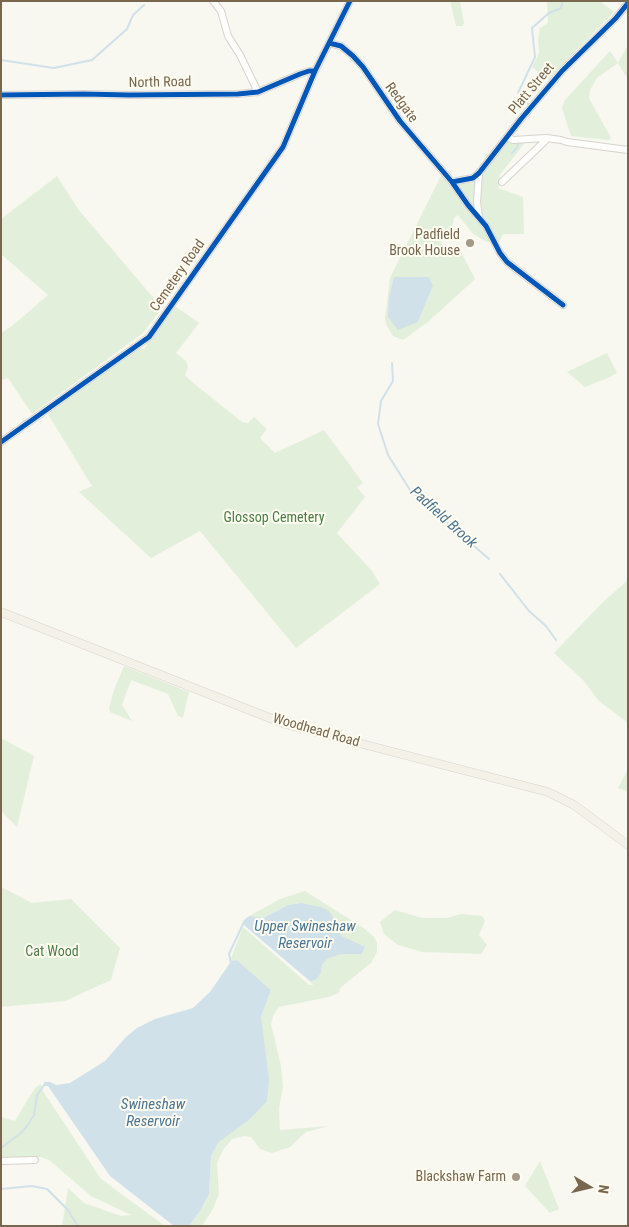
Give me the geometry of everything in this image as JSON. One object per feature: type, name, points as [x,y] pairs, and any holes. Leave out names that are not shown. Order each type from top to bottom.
[{"type":"main road","name":"Woodhead Road","points":[[1,612],[285,724],[548,792],[574,805],[628,844]]},
{"type":"street","points":[[213,1],[221,11],[228,36],[240,55],[258,92]]},
{"type":"street","name":"Cemetery Road","points":[[1,442],[148,337],[278,155],[289,136],[315,71],[350,1]]},
{"type":"street","name":"Platt Street","points":[[480,173],[562,70],[616,18],[628,3]]},
{"type":"street","name":"Redgate","points":[[329,43],[341,46],[363,67],[400,121],[479,216],[507,262],[563,305]]},
{"type":"street","name":"North Road","points":[[1,95],[238,94],[258,92],[300,74],[315,71]]},
{"type":"street","points":[[507,137],[514,140],[546,138],[628,150]]},
{"type":"street","points":[[502,182],[546,138]]},
{"type":"street","points":[[452,182],[472,178],[480,173]]},
{"type":"street","points":[[479,216],[477,202],[480,173]]},
{"type":"street","points":[[1,1161],[34,1160]]},
{"type":"green space","points":[[450,1],[460,1],[464,24],[462,26],[456,26]]},
{"type":"green space","points":[[547,1],[600,1],[614,12],[548,80],[532,67],[539,53],[538,40],[540,28],[548,23]]},
{"type":"green space","points":[[628,45],[628,80],[618,63]]},
{"type":"green space","points":[[610,51],[618,63],[597,78],[590,90],[589,98],[611,138],[609,140],[571,136],[562,108],[565,100]]},
{"type":"green space","points":[[507,139],[527,140],[499,176],[502,182],[498,188],[523,197],[524,234],[503,234],[499,242],[487,242],[473,234],[458,215],[454,218],[452,228],[442,233],[436,231],[445,251],[457,244],[475,279],[428,322],[403,340],[393,336],[385,319],[390,278],[442,174],[449,184],[474,180]],"holes":[[[433,286],[418,322],[389,297]]]},
{"type":"green space","points":[[57,176],[78,209],[162,308],[143,333],[32,414],[8,378],[1,380],[1,333],[48,295],[1,254],[1,219]]},
{"type":"green space","name":"Glossop Cemetery","points":[[175,306],[199,323],[176,353],[186,361],[188,367],[185,375],[192,382],[242,422],[248,423],[254,417],[267,429],[260,438],[275,453],[324,430],[363,483],[357,487],[365,497],[337,533],[372,571],[380,584],[296,648],[200,531],[151,558],[79,492],[92,486],[48,414],[137,348],[145,349],[147,343]]},
{"type":"green space","points":[[607,353],[617,373],[610,377],[585,387],[567,372]]},
{"type":"green space","points":[[628,580],[628,723],[599,701],[583,680],[554,653],[603,602]]},
{"type":"green space","points":[[124,666],[189,692],[183,718],[178,716],[168,694],[131,680],[122,705],[132,721],[110,712],[109,708],[114,690]]},
{"type":"green space","points":[[1,738],[34,756],[17,827],[1,811]]},
{"type":"green space","points":[[628,769],[628,792],[618,788]]},
{"type":"green space","name":"Cat Wood","points":[[1,887],[32,903],[71,899],[120,948],[111,980],[65,1001],[1,1007]]},
{"type":"green space","points":[[305,891],[365,929],[374,937],[377,943],[377,952],[371,963],[340,988],[339,993],[329,997],[279,1007],[273,1016],[271,1024],[281,1066],[283,1087],[279,1108],[280,1130],[329,1126],[306,1132],[290,1147],[272,1153],[260,1149],[251,1137],[244,1136],[232,1139],[223,1150],[217,1163],[219,1194],[213,1209],[202,1226],[189,1226],[209,1194],[211,1156],[219,1142],[229,1134],[261,1029],[261,1017],[271,990],[237,960],[230,961],[243,927],[309,985],[313,985],[311,982],[317,979],[321,973],[322,965],[327,959],[342,954],[362,954],[365,948],[342,936],[336,929],[333,917],[321,907],[300,903],[288,905],[263,918],[249,916],[280,899]]},
{"type":"green space","points":[[395,910],[422,918],[447,918],[461,914],[482,916],[485,921],[479,935],[487,945],[481,954],[423,952],[398,945],[384,934],[380,922]]},
{"type":"green space","points":[[41,1084],[43,1091],[101,1179],[165,1226],[62,1226],[68,1188],[84,1203],[121,1216],[131,1215],[91,1196],[49,1160],[40,1157],[1,1159],[1,1117],[15,1121],[36,1087]]},
{"type":"green space","points":[[540,1161],[559,1209],[550,1213],[525,1186]]},
{"type":"water","points":[[394,277],[429,277],[433,286],[418,322],[398,330],[388,317],[389,297]]},
{"type":"water","name":"Upper Swineshaw Reservoir","points":[[301,903],[321,907],[329,911],[333,917],[336,929],[342,936],[365,947],[362,954],[342,954],[327,959],[322,965],[321,973],[317,979],[311,982],[244,925],[243,921],[249,916],[263,918],[288,905]]},
{"type":"water","name":"Swineshaw Reservoir","points":[[237,960],[271,990],[261,1017],[269,1079],[267,1101],[250,1119],[219,1142],[211,1156],[209,1194],[200,1211],[189,1226],[174,1226],[110,1176],[48,1086],[44,1086],[44,1082],[56,1085],[70,1083],[105,1061],[126,1037],[137,1028],[155,1019],[193,1008],[210,992],[230,961]]},
{"type":"waterway","name":"Padfield Brook","points":[[528,104],[518,93],[535,57],[532,28],[549,13],[561,8],[563,1]]},
{"type":"waterway","points":[[1,60],[54,68],[92,60],[127,29],[133,15],[144,5]]},
{"type":"waterway","points":[[512,153],[518,144]]},
{"type":"waterway","name":"Padfield Brook","points":[[392,363],[393,381],[381,401],[378,424],[388,455],[410,490],[489,559]]},
{"type":"waterway","name":"Padfield Brook","points":[[500,574],[529,611],[546,626],[556,640]]},
{"type":"waterway","points":[[231,963],[229,954],[244,922]]},
{"type":"waterway","points":[[1,1148],[27,1126],[34,1115],[37,1095],[45,1084]]},
{"type":"waterway","points":[[1,1189],[32,1186],[47,1189],[67,1209],[78,1226]]},
{"type":"cycle path","points":[[1,442],[149,337],[283,147],[315,71],[350,1]]},
{"type":"cycle path","points":[[452,182],[473,178],[479,173],[521,119],[562,71],[616,18],[628,3]]},
{"type":"cycle path","points":[[329,43],[341,46],[363,67],[400,121],[452,182],[486,226],[500,253],[507,262],[563,305]]},
{"type":"cycle path","points":[[1,95],[238,94],[258,92],[300,74],[315,71]]},
{"type":"place","name":"Padfield Brook House","points":[[470,243]]},
{"type":"place","name":"Blackshaw Farm","points":[[516,1177]]}]
